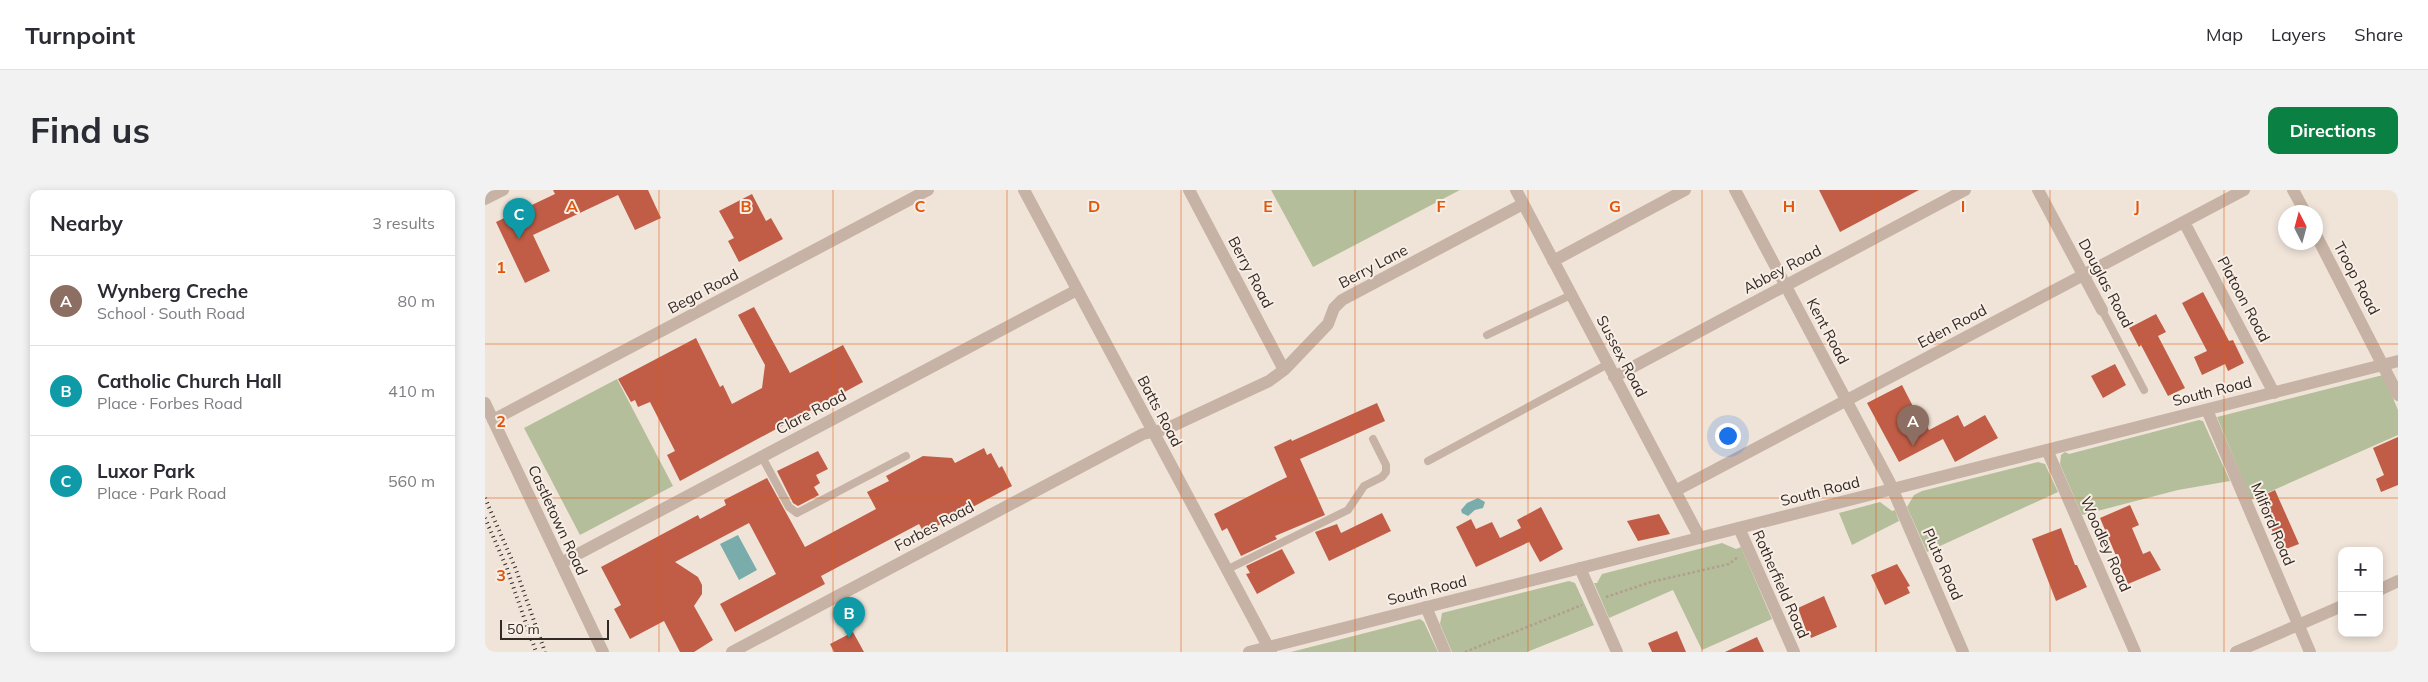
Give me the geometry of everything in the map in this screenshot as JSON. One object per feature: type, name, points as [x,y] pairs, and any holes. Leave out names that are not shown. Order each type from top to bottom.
[{"type":"street","points":[[485,199],[503,190]]},
{"type":"street","name":"Bega Road","points":[[493,420],[928,190]]},
{"type":"street","name":"Batts Road","points":[[1024,190],[1269,650]]},
{"type":"street","name":"Berry Road","points":[[1189,190],[1284,370]]},
{"type":"street","name":"Sussex Road","points":[[1516,190],[1700,538]]},
{"type":"street","points":[[1553,261],[1685,190]]},
{"type":"street","name":"Kent Road","points":[[1735,190],[1893,489]]},
{"type":"street","name":"Abbey Road","points":[[1615,377],[1965,190]]},
{"type":"street","name":"Douglas Road","points":[[2038,190],[2102,310]]},
{"type":"street","name":"Eden Road","points":[[1675,491],[2244,190]]},
{"type":"street","points":[[2293,190],[2301,205]]},
{"type":"street","name":"Berry Lane","points":[[1153,433],[1167,430],[1249,392],[1284,370],[1328,324],[1334,308],[1342,300],[1523,204]]},
{"type":"street","name":"Platoon Road","points":[[2184,222],[2274,392]]},
{"type":"street","name":"Troop Road","points":[[2323,248],[2384,364],[2398,395]]},
{"type":"street","name":"Clare Road","points":[[561,563],[1077,290]]},
{"type":"street","name":"South Road","points":[[1249,652],[1269,650],[1426,607],[2398,361]]},
{"type":"street","name":"Castletown Road","points":[[485,403],[603,652]]},
{"type":"street","name":"Milford Road","points":[[2207,410],[2310,652]]},
{"type":"street","name":"Forbes Road","points":[[732,652],[1143,434],[1153,433]]},
{"type":"street","name":"Woodley Road","points":[[2047,450],[2135,652]]},
{"type":"street","name":"Pluto Road","points":[[1893,489],[1963,652]]},
{"type":"street","name":"Rotherfield Road","points":[[1739,528],[1794,652]]},
{"type":"street","points":[[1580,568],[1617,652]]},
{"type":"street","points":[[2383,588],[2398,581]]},
{"type":"street","points":[[1426,607],[1445,652]]},
{"type":"street","points":[[2237,652],[2338,608]]},
{"type":"lane","points":[[1487,335],[1571,294]]},
{"type":"lane","name":"Douglas Road","points":[[2102,310],[2144,390]]},
{"type":"lane","points":[[1428,461],[1608,364]]},
{"type":"lane","points":[[1226,570],[1348,510],[1364,486],[1382,477],[1387,472],[1373,439]]},
{"type":"lane","points":[[762,457],[791,510],[797,513],[906,456]]},
{"type":"green space","points":[[1271,190],[1460,190],[1313,267]]},
{"type":"green space","points":[[2383,375],[2398,410],[2398,435],[2251,500],[2217,417]]},
{"type":"green space","points":[[617,379],[673,486],[580,535],[524,428]]},
{"type":"green space","points":[[2199,420],[2203,421],[2230,481],[2178,490],[2082,515],[2060,464],[2061,455],[2065,452],[2069,454]]},
{"type":"green space","points":[[2038,462],[2045,464],[2058,492],[1927,552],[1907,507],[1914,495],[1922,491]]},
{"type":"green space","points":[[1880,502],[1892,511],[1895,510],[1899,521],[1852,545],[1839,513]]},
{"type":"green space","points":[[1722,543],[1736,549],[1741,547],[1772,619],[1702,650],[1673,590],[1609,618],[1594,583],[1597,583],[1602,574]]},
{"type":"green space","points":[[1569,581],[1575,583],[1594,625],[1527,652],[1452,652],[1440,624],[1442,613]]},
{"type":"green space","points":[[1420,619],[1424,622],[1438,652],[1291,652]]},
{"type":"water","points":[[1478,498],[1485,502],[1483,508],[1475,510],[1468,516],[1462,513],[1461,510],[1467,503]]},
{"type":"water","points":[[738,535],[757,570],[739,580],[720,544]]},
{"type":"building","points":[[553,190],[648,190],[661,218],[635,230],[618,195],[533,235],[550,271],[525,283],[496,222],[555,194]]},
{"type":"building","points":[[1819,190],[1919,190],[1840,232]]},
{"type":"building","points":[[752,194],[766,221],[771,218],[783,239],[739,262],[728,241],[734,238],[719,211]]},
{"type":"building","points":[[2203,292],[2229,341],[2233,340],[2244,363],[2228,371],[2225,364],[2202,375],[2194,357],[2207,351],[2182,303]]},
{"type":"building","points":[[754,307],[790,373],[843,345],[863,382],[680,481],[667,455],[675,451],[650,402],[638,407],[635,400],[631,402],[618,379],[696,338],[720,387],[723,385],[732,404],[762,388],[765,365],[738,315]]},
{"type":"building","points":[[2156,314],[2166,332],[2158,336],[2185,388],[2168,396],[2141,345],[2139,347],[2129,328]]},
{"type":"building","points":[[2115,364],[2126,385],[2103,398],[2091,376]]},
{"type":"building","points":[[1902,385],[1920,420],[1923,418],[1929,430],[1958,415],[1964,427],[1985,415],[1998,438],[1955,462],[1943,439],[1899,462],[1867,403]]},
{"type":"building","points":[[1377,403],[1385,421],[1300,459],[1325,515],[1275,536],[1277,539],[1241,556],[1227,528],[1222,531],[1214,514],[1287,477],[1274,447],[1291,439],[1292,441]]},
{"type":"building","points":[[2398,437],[2398,485],[2381,492],[2376,479],[2384,475],[2373,448]]},
{"type":"building","points":[[984,448],[987,455],[991,453],[999,468],[1002,466],[1012,486],[924,533],[919,524],[821,576],[825,584],[735,632],[720,604],[776,574],[749,523],[675,562],[698,577],[702,585],[702,594],[694,606],[713,640],[694,652],[680,652],[664,621],[630,639],[614,609],[621,605],[601,567],[698,515],[700,519],[726,505],[724,500],[767,478],[805,547],[876,509],[867,492],[889,481],[886,476],[923,456],[952,458],[955,463]]},
{"type":"building","points":[[818,451],[828,469],[816,475],[820,483],[814,487],[819,495],[798,506],[793,503],[777,471]]},
{"type":"building","points":[[2275,490],[2299,544],[2281,551],[2258,498]]},
{"type":"building","points":[[2130,505],[2139,525],[2132,528],[2143,554],[2150,551],[2161,570],[2128,584],[2100,518]]},
{"type":"building","points":[[1541,507],[1563,549],[1540,562],[1529,542],[1476,567],[1456,527],[1471,519],[1476,529],[1492,522],[1500,538],[1521,528],[1517,520]]},
{"type":"building","points":[[1382,513],[1391,531],[1329,561],[1315,532],[1337,524],[1341,533]]},
{"type":"building","points":[[1659,514],[1670,534],[1638,541],[1627,521]]},
{"type":"building","points":[[2061,528],[2075,565],[2077,565],[2087,587],[2056,601],[2032,539]]},
{"type":"building","points":[[1282,549],[1295,573],[1257,594],[1246,574],[1250,573],[1246,566]]},
{"type":"building","points":[[1897,564],[1910,586],[1907,587],[1910,593],[1885,605],[1871,575]]},
{"type":"building","points":[[1824,596],[1837,627],[1811,638],[1809,632],[1807,633],[1798,608]]},
{"type":"building","points":[[1677,631],[1686,652],[1652,652],[1648,643]]},
{"type":"building","points":[[853,632],[864,652],[834,652],[830,644]]},
{"type":"building","points":[[1757,637],[1764,652],[1725,652]]},
{"type":"railway","points":[[485,498],[515,567],[545,652]]},
{"type":"railway","points":[[485,518],[506,566],[536,652]]},
{"type":"place","name":"Luxor Park","points":[[519,239]]},
{"type":"place","name":"Wynberg Creche","points":[[1913,446]]},
{"type":"place","name":"Catholic Church Hall","points":[[849,638]]}]
